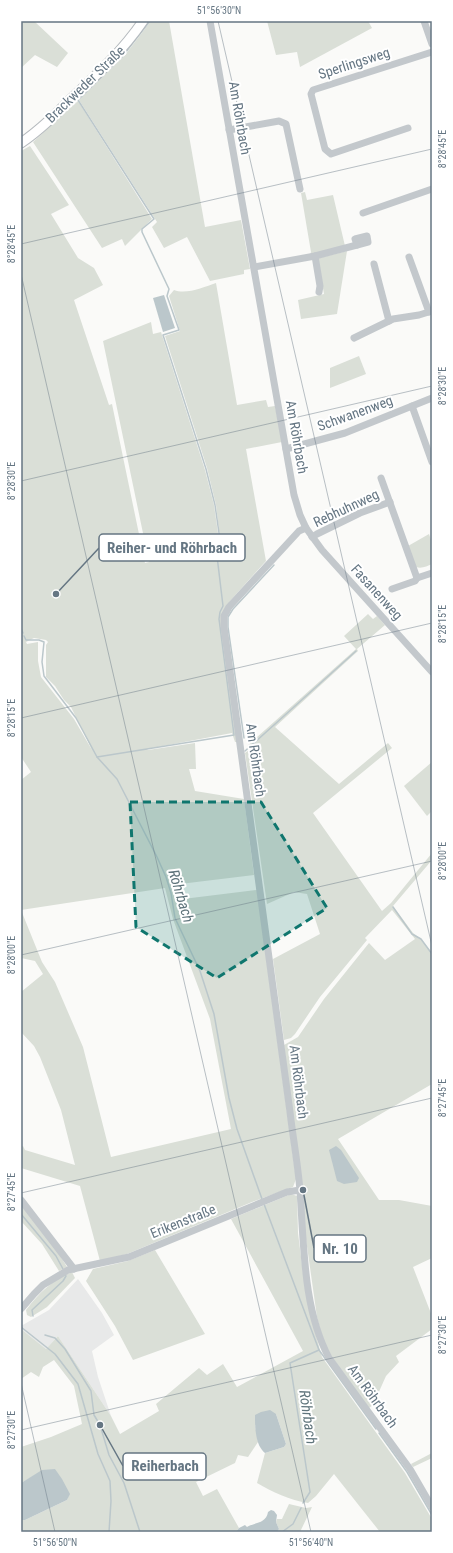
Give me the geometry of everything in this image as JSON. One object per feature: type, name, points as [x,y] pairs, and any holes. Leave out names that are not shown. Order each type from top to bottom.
[{"type":"main road","name":"Brackweder Straße","points":[[21,143],[48,121],[107,65],[132,37],[143,21]]},
{"type":"street","name":"Am Röhrbach","points":[[210,21],[294,495],[306,528],[299,530],[229,607],[224,616],[300,1190],[301,1232],[306,1271],[314,1318],[320,1341],[330,1358],[410,1469],[432,1507]]},
{"type":"street","points":[[427,24],[432,44]]},
{"type":"street","name":"Sperlingsweg","points":[[408,128],[330,154],[325,149],[311,94],[313,90],[432,52]]},
{"type":"street","points":[[229,130],[283,121],[286,124],[300,189]]},
{"type":"street","points":[[363,213],[432,188]]},
{"type":"street","points":[[254,267],[315,256],[357,245]]},
{"type":"street","points":[[315,256],[320,286],[319,292]]},
{"type":"street","points":[[354,338],[388,321],[430,312],[409,257]]},
{"type":"street","points":[[374,264],[388,321]]},
{"type":"street","name":"Schwanenweg","points":[[286,449],[345,433],[432,398]]},
{"type":"street","points":[[412,406],[432,462]]},
{"type":"street","name":"Rebhuhnweg","points":[[381,478],[417,578]]},
{"type":"street","name":"Rebhuhnweg","points":[[312,537],[360,513],[390,502]]},
{"type":"street","name":"Fasanenweg","points":[[306,528],[322,550],[431,670]]},
{"type":"street","points":[[392,589],[432,573]]},
{"type":"street","name":"Erikenstraße","points":[[21,1309],[34,1294],[60,1274],[71,1269],[129,1257],[288,1192],[300,1190]]},
{"type":"street","points":[[21,1200],[71,1269]]},
{"type":"highlighted area","points":[[130,802],[261,802],[327,908],[217,978],[136,927]]},
{"type":"shaded area","points":[[21,21],[34,21],[68,53],[57,67],[35,55],[21,68]]},
{"type":"shaded area","points":[[151,21],[169,21],[205,227],[241,220],[250,269],[244,270],[244,274],[210,281],[187,237],[164,248],[152,227],[157,222],[79,100],[125,55]]},
{"type":"shaded area","points":[[267,21],[368,21],[372,28],[300,67],[297,52],[276,55]]},
{"type":"shaded area","points":[[78,101],[152,219],[125,246],[122,239],[102,248],[33,142]]},
{"type":"shaded area","points":[[30,146],[69,205],[51,214],[78,258],[94,268],[103,285],[74,300],[109,405],[112,404],[145,563],[149,562],[103,341],[151,322],[153,334],[161,332],[205,470],[214,505],[220,547],[218,552],[220,552],[221,547],[216,505],[207,468],[165,336],[180,331],[169,296],[174,290],[184,292],[216,283],[237,405],[266,400],[268,407],[275,406],[282,442],[246,449],[266,561],[230,601],[222,615],[237,742],[235,742],[232,733],[147,749],[195,743],[196,769],[189,769],[195,791],[244,799],[254,875],[180,884],[183,899],[257,890],[296,1179],[293,1187],[252,1202],[127,1254],[100,1261],[80,1186],[21,1168],[21,1147],[23,1146],[25,1150],[75,1165],[61,1110],[40,1057],[34,1046],[21,1032],[21,992],[43,974],[35,961],[21,958],[21,910],[21,780],[31,772],[21,757],[21,151]],"holes":[[[34,638],[46,640],[48,642],[46,645],[46,677],[71,707],[92,750],[74,719],[41,677],[38,661],[38,642],[27,644],[26,642]],[[165,888],[173,919],[210,1019],[231,1129],[111,1157],[83,1047],[55,982],[42,962],[21,910]]]},
{"type":"shaded area","points":[[305,192],[307,200],[333,195],[345,246],[310,255],[311,252],[301,193]]},
{"type":"shaded area","points":[[347,251],[337,314],[301,319],[298,300],[324,294],[318,260],[319,258]]},
{"type":"shaded area","points":[[164,295],[175,328],[163,332],[153,298]]},
{"type":"shaded area","points":[[359,356],[366,374],[330,388],[330,368]]},
{"type":"shaded area","points":[[429,534],[432,543],[432,564],[418,568],[416,567],[408,546]]},
{"type":"shaded area","points":[[368,614],[373,619],[377,616],[385,625],[357,649],[358,651],[275,727],[339,784],[388,743],[392,748],[313,813],[382,911],[391,903],[432,853],[432,860],[393,906],[413,933],[421,939],[432,953],[432,1084],[338,1139],[379,1200],[399,1200],[432,1206],[432,1258],[413,1267],[432,1316],[432,1329],[396,1356],[399,1362],[386,1376],[373,1405],[369,1408],[332,1357],[323,1340],[317,1317],[305,1232],[284,1045],[298,1037],[324,999],[369,943],[385,960],[415,939],[392,910],[365,938],[367,940],[320,997],[295,1034],[291,1038],[284,1040],[273,959],[320,934],[307,894],[294,892],[267,904],[245,753],[250,749],[247,746],[356,649],[344,636]]},
{"type":"shaded area","points":[[432,762],[432,811],[427,816],[404,786]]},
{"type":"shaded area","points":[[336,1146],[341,1150],[359,1178],[357,1182],[344,1184],[337,1181],[329,1150]]},
{"type":"shaded area","points":[[291,1194],[297,1196],[298,1233],[303,1273],[312,1321],[322,1357],[405,1473],[432,1519],[432,1532],[380,1532],[334,1474],[316,1496],[308,1503],[281,1495],[257,1483],[265,1453],[284,1447],[286,1444],[276,1414],[255,1425],[258,1442],[248,1457],[238,1455],[235,1463],[196,1482],[203,1496],[217,1489],[239,1528],[236,1532],[21,1532],[21,1520],[25,1520],[67,1500],[69,1494],[42,1471],[21,1483],[21,1447],[51,1437],[82,1424],[74,1386],[54,1360],[43,1367],[39,1377],[31,1372],[21,1379],[21,1329],[46,1349],[58,1336],[111,1416],[120,1434],[159,1411],[156,1404],[199,1368],[207,1375],[223,1364],[237,1387],[303,1351],[231,1219]]},
{"type":"shaded area","points":[[21,1205],[59,1254],[67,1267],[59,1271],[42,1244],[21,1221]]},
{"type":"shaded area","points":[[155,1250],[205,1334],[133,1360],[115,1326],[86,1281],[93,1269],[128,1261]]},
{"type":"shaded area","points":[[72,1272],[75,1278],[47,1307],[31,1317],[27,1315],[26,1310],[41,1293],[52,1283]]},
{"type":"shaded area","points":[[78,1279],[102,1313],[114,1335],[92,1351],[98,1377],[111,1416],[58,1336],[46,1349],[21,1329],[21,1326],[49,1310]]},
{"type":"shaded area","points":[[270,1410],[276,1414],[286,1444],[284,1447],[265,1453],[257,1441],[255,1415]]},
{"type":"shaded area","points":[[432,1453],[432,1458],[413,1467],[411,1464]]},
{"type":"shaded area","points":[[55,1469],[70,1494],[67,1500],[25,1520],[21,1520],[21,1483],[42,1470]]},
{"type":"shaded area","points":[[289,1504],[306,1508],[312,1507],[300,1532],[277,1532],[279,1529],[276,1522],[277,1519],[282,1519]]},
{"type":"shaded area","points":[[271,1510],[277,1515],[276,1522],[279,1529],[277,1532],[236,1532],[239,1528],[245,1525],[247,1527],[263,1521],[268,1512]]},
{"type":"waterway","points":[[97,757],[234,735],[219,619],[223,606],[217,556],[221,547],[215,505],[206,469],[163,335],[179,330],[167,296],[169,289],[142,232],[142,229],[154,219],[78,100],[122,57],[150,21]]},
{"type":"waterway","points":[[244,738],[228,627],[228,617],[233,609],[274,565]]},
{"type":"waterway","name":"Röhrbach","points":[[21,628],[23,633]]},
{"type":"waterway","name":"Röhrbach","points":[[24,636],[26,640],[39,640],[44,642],[42,662],[44,676],[76,718],[97,757],[117,779],[166,877],[171,893],[175,918],[200,971],[214,1014],[229,1098],[237,1129],[262,1199]]},
{"type":"waterway","points":[[245,751],[356,651]]},
{"type":"waterway","points":[[393,907],[412,934],[421,939],[432,954]]},
{"type":"waterway","name":"Röhrbach","points":[[264,1204],[319,1350],[376,1429]]},
{"type":"waterway","points":[[21,1214],[56,1256],[63,1269]]},
{"type":"waterway","points":[[33,1316],[32,1310],[63,1281],[66,1276],[65,1275]]},
{"type":"waterway","points":[[21,1327],[55,1354],[78,1384],[98,1454],[110,1481],[111,1501],[109,1532]]},
{"type":"waterway","points":[[45,1335],[55,1338],[65,1349],[91,1391],[94,1415],[100,1425],[109,1455],[124,1483],[140,1532]]},
{"type":"waterway","name":"Röhrbach","points":[[303,1503],[310,1492],[290,1363],[319,1350]]},
{"type":"waterway","name":"Röhrbach","points":[[379,1433],[407,1472],[432,1515]]},
{"type":"waterway","name":"Röhrbach","points":[[282,1532],[293,1524],[301,1508]]},
{"type":"place","name":"Reiher- und Röhrbach","points":[[56,594]]},
{"type":"place","name":"Nr. 10","points":[[303,1190]]},
{"type":"place","name":"Reiherbach","points":[[100,1425]]}]
